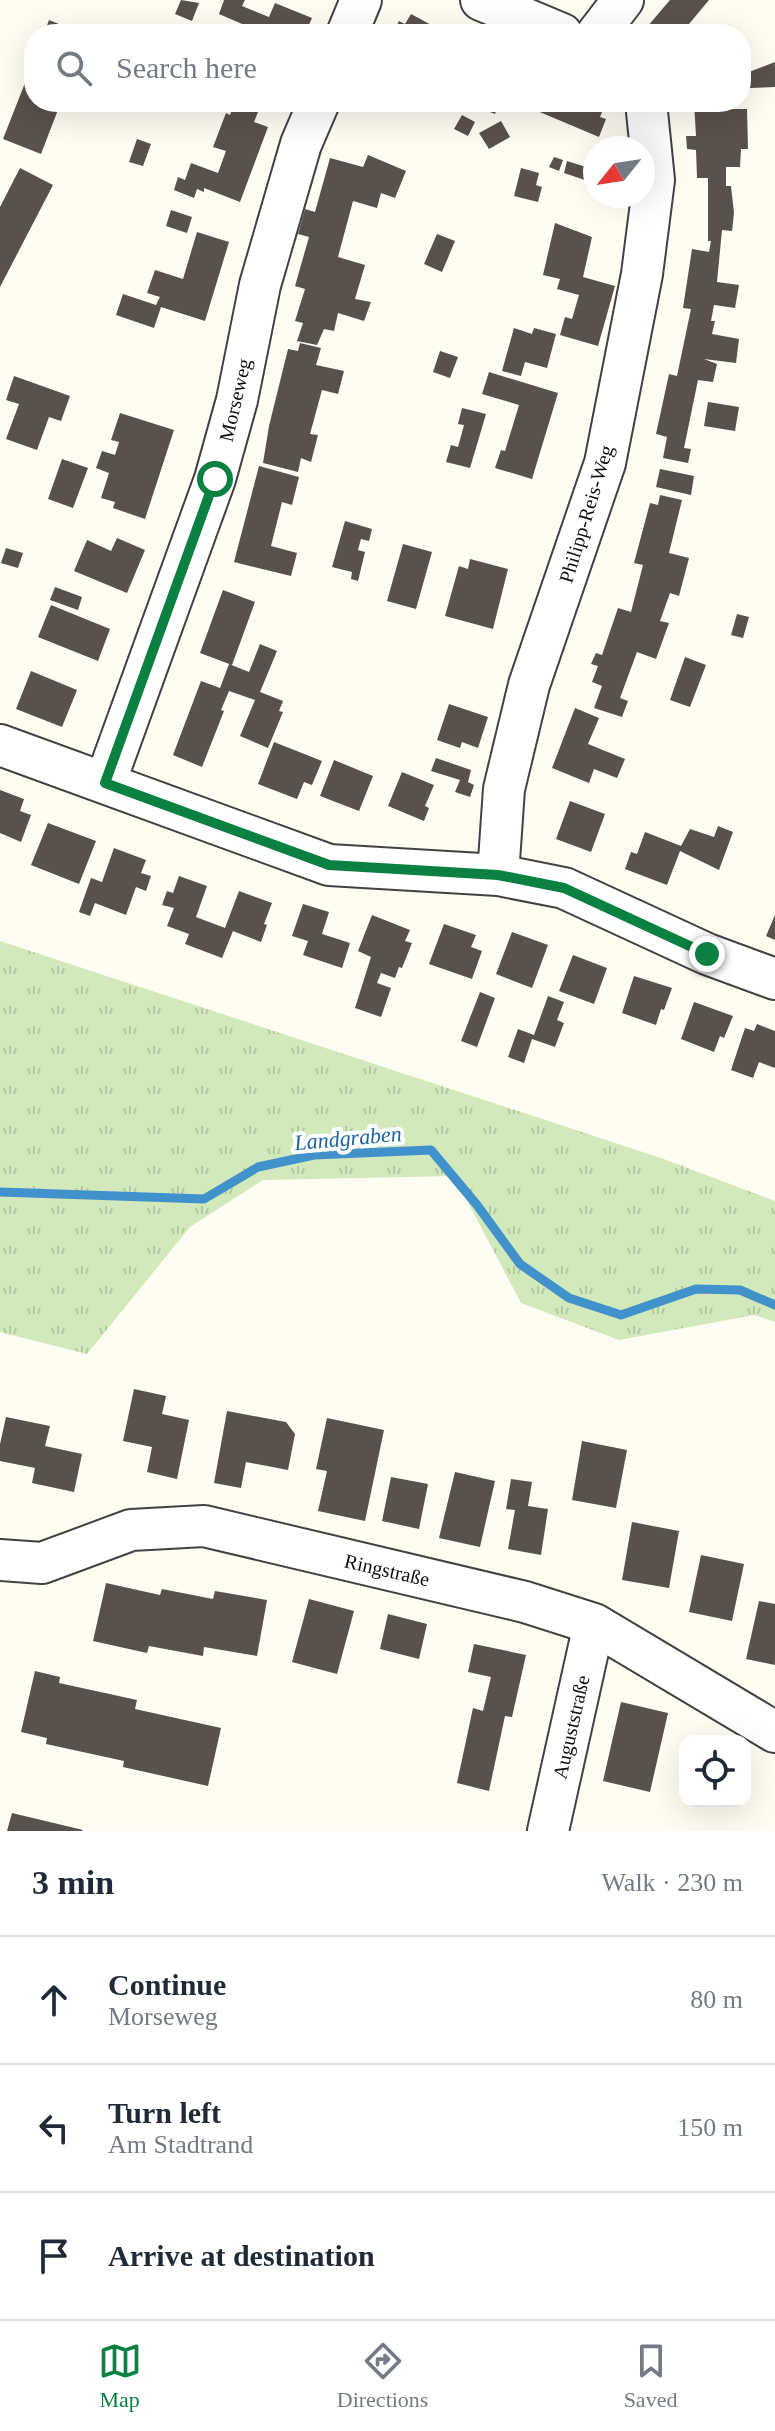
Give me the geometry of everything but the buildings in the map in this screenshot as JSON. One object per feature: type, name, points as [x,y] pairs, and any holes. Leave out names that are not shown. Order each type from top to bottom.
[{"type":"street","points":[[351,24],[361,0]]},
{"type":"street","points":[[481,0],[538,24]]},
{"type":"street","points":[[605,24],[623,0]]},
{"type":"street","name":"Morseweg","points":[[105,783],[215,479],[237,400],[260,285],[301,144],[315,112]]},
{"type":"street","name":"Philipp-Reis-Weg","points":[[498,875],[504,789],[529,685],[605,463],[642,274],[654,180],[647,112]]},
{"type":"street","points":[[0,745],[329,865],[498,875],[564,888],[707,954],[775,979]]},
{"type":"street","name":"Ringstraße","points":[[3,1573],[42,1563],[131,1530],[204,1526],[525,1602],[594,1624],[775,1732]]},
{"type":"street","name":"Auguststraße","points":[[548,1831],[594,1624]]},
{"type":"green space","points":[[0,941],[661,1158],[775,1201],[775,1322],[754,1315],[619,1340],[521,1303],[454,1176],[263,1180],[190,1227],[87,1354],[0,1332]]},
{"type":"waterway","name":"Landgraben","points":[[0,1192],[204,1199],[258,1167],[314,1155],[431,1150],[477,1205],[520,1264],[569,1298],[621,1315],[696,1289],[740,1290],[775,1305]]},
{"type":"route","points":[[215,479],[105,783],[329,865],[498,875],[564,888],[707,954]]}]
